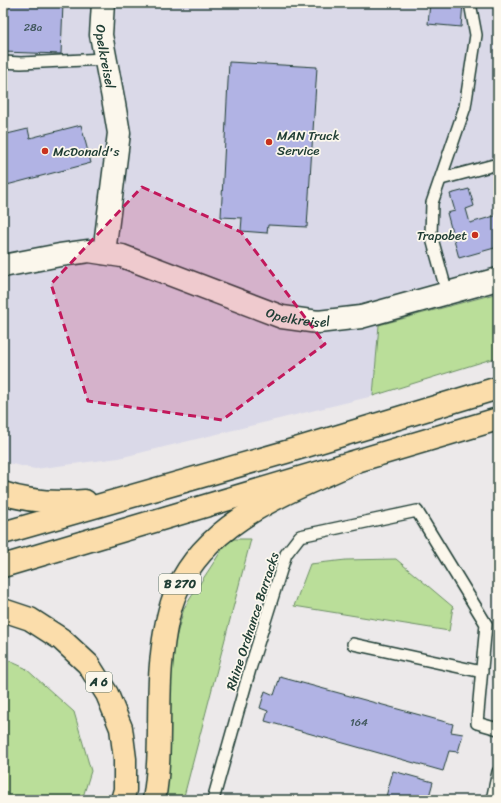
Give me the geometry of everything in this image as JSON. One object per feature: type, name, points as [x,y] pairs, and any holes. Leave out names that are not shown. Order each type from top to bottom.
[{"type":"highway","points":[[3,533],[286,452],[498,388]]},
{"type":"highway","name":"B 270","points":[[3,566],[498,419]]},
{"type":"highway","name":"B 270","points":[[154,800],[157,784],[160,740],[161,663],[167,621],[177,590],[194,561],[213,539],[237,521],[289,493],[356,462]]},
{"type":"highway","points":[[3,493],[15,498],[70,502],[120,499]]},
{"type":"highway","name":"A 6","points":[[3,610],[30,619],[61,639],[88,664],[107,694],[121,728],[125,759],[125,790],[122,800]]},
{"type":"street","name":"Opelkreisel","points":[[103,3],[101,35],[119,134],[104,253]]},
{"type":"street","name":"Opelkreisel","points":[[3,266],[89,251],[122,256],[282,317],[318,322],[361,317],[498,279]]},
{"type":"lane","points":[[447,293],[431,235],[432,203],[465,107],[476,35],[470,3]]},
{"type":"lane","points":[[3,62],[21,63],[105,59]]},
{"type":"lane","points":[[441,179],[498,164]]},
{"type":"lane","name":"Rhine Ordnance Barracks","points":[[213,800],[250,669],[286,554],[300,536],[417,511],[486,624],[477,723],[498,729]]},
{"type":"lane","points":[[353,644],[482,672]]},
{"type":"lane","points":[[492,800],[498,772]]},
{"type":"highlighted area","points":[[142,187],[241,232],[325,344],[222,420],[88,401],[51,284]]},
{"type":"shaded area","points":[[3,3],[498,3],[498,293],[379,325],[373,396],[119,458],[35,469],[3,462]]},
{"type":"green space","points":[[498,293],[498,357],[373,396],[379,325]]},
{"type":"green space","points":[[229,539],[251,539],[183,800],[163,800],[168,668],[184,608]]},
{"type":"green space","points":[[396,559],[453,607],[449,631],[294,606],[310,564],[346,560]]},
{"type":"green space","points":[[3,658],[25,668],[74,712],[91,771],[82,800],[3,800]]},
{"type":"building","points":[[3,3],[63,3],[61,54],[3,52]]},
{"type":"building","points":[[430,3],[463,3],[461,27],[428,24]]},
{"type":"building","name":"MAN Truck Service","points":[[229,62],[317,67],[307,227],[268,225],[267,233],[241,231],[242,218],[221,217]]},
{"type":"building","name":"McDonald's","points":[[81,125],[91,163],[3,186],[3,135],[28,129],[30,138]]},
{"type":"building","name":"Trapobet","points":[[469,189],[474,206],[466,209],[470,223],[498,215],[498,247],[459,258],[447,213],[455,211],[450,194]]},
{"type":"building","points":[[280,677],[453,724],[451,732],[463,734],[458,752],[449,751],[443,771],[265,721],[268,711],[260,708],[265,691],[274,695]]},
{"type":"building","points":[[393,771],[433,782],[428,800],[385,800]]},
{"type":"place","name":"MAN Truck Service","points":[[269,142]]},
{"type":"place","name":"McDonald's","points":[[45,151]]},
{"type":"place","name":"Trapobet","points":[[475,235]]}]
